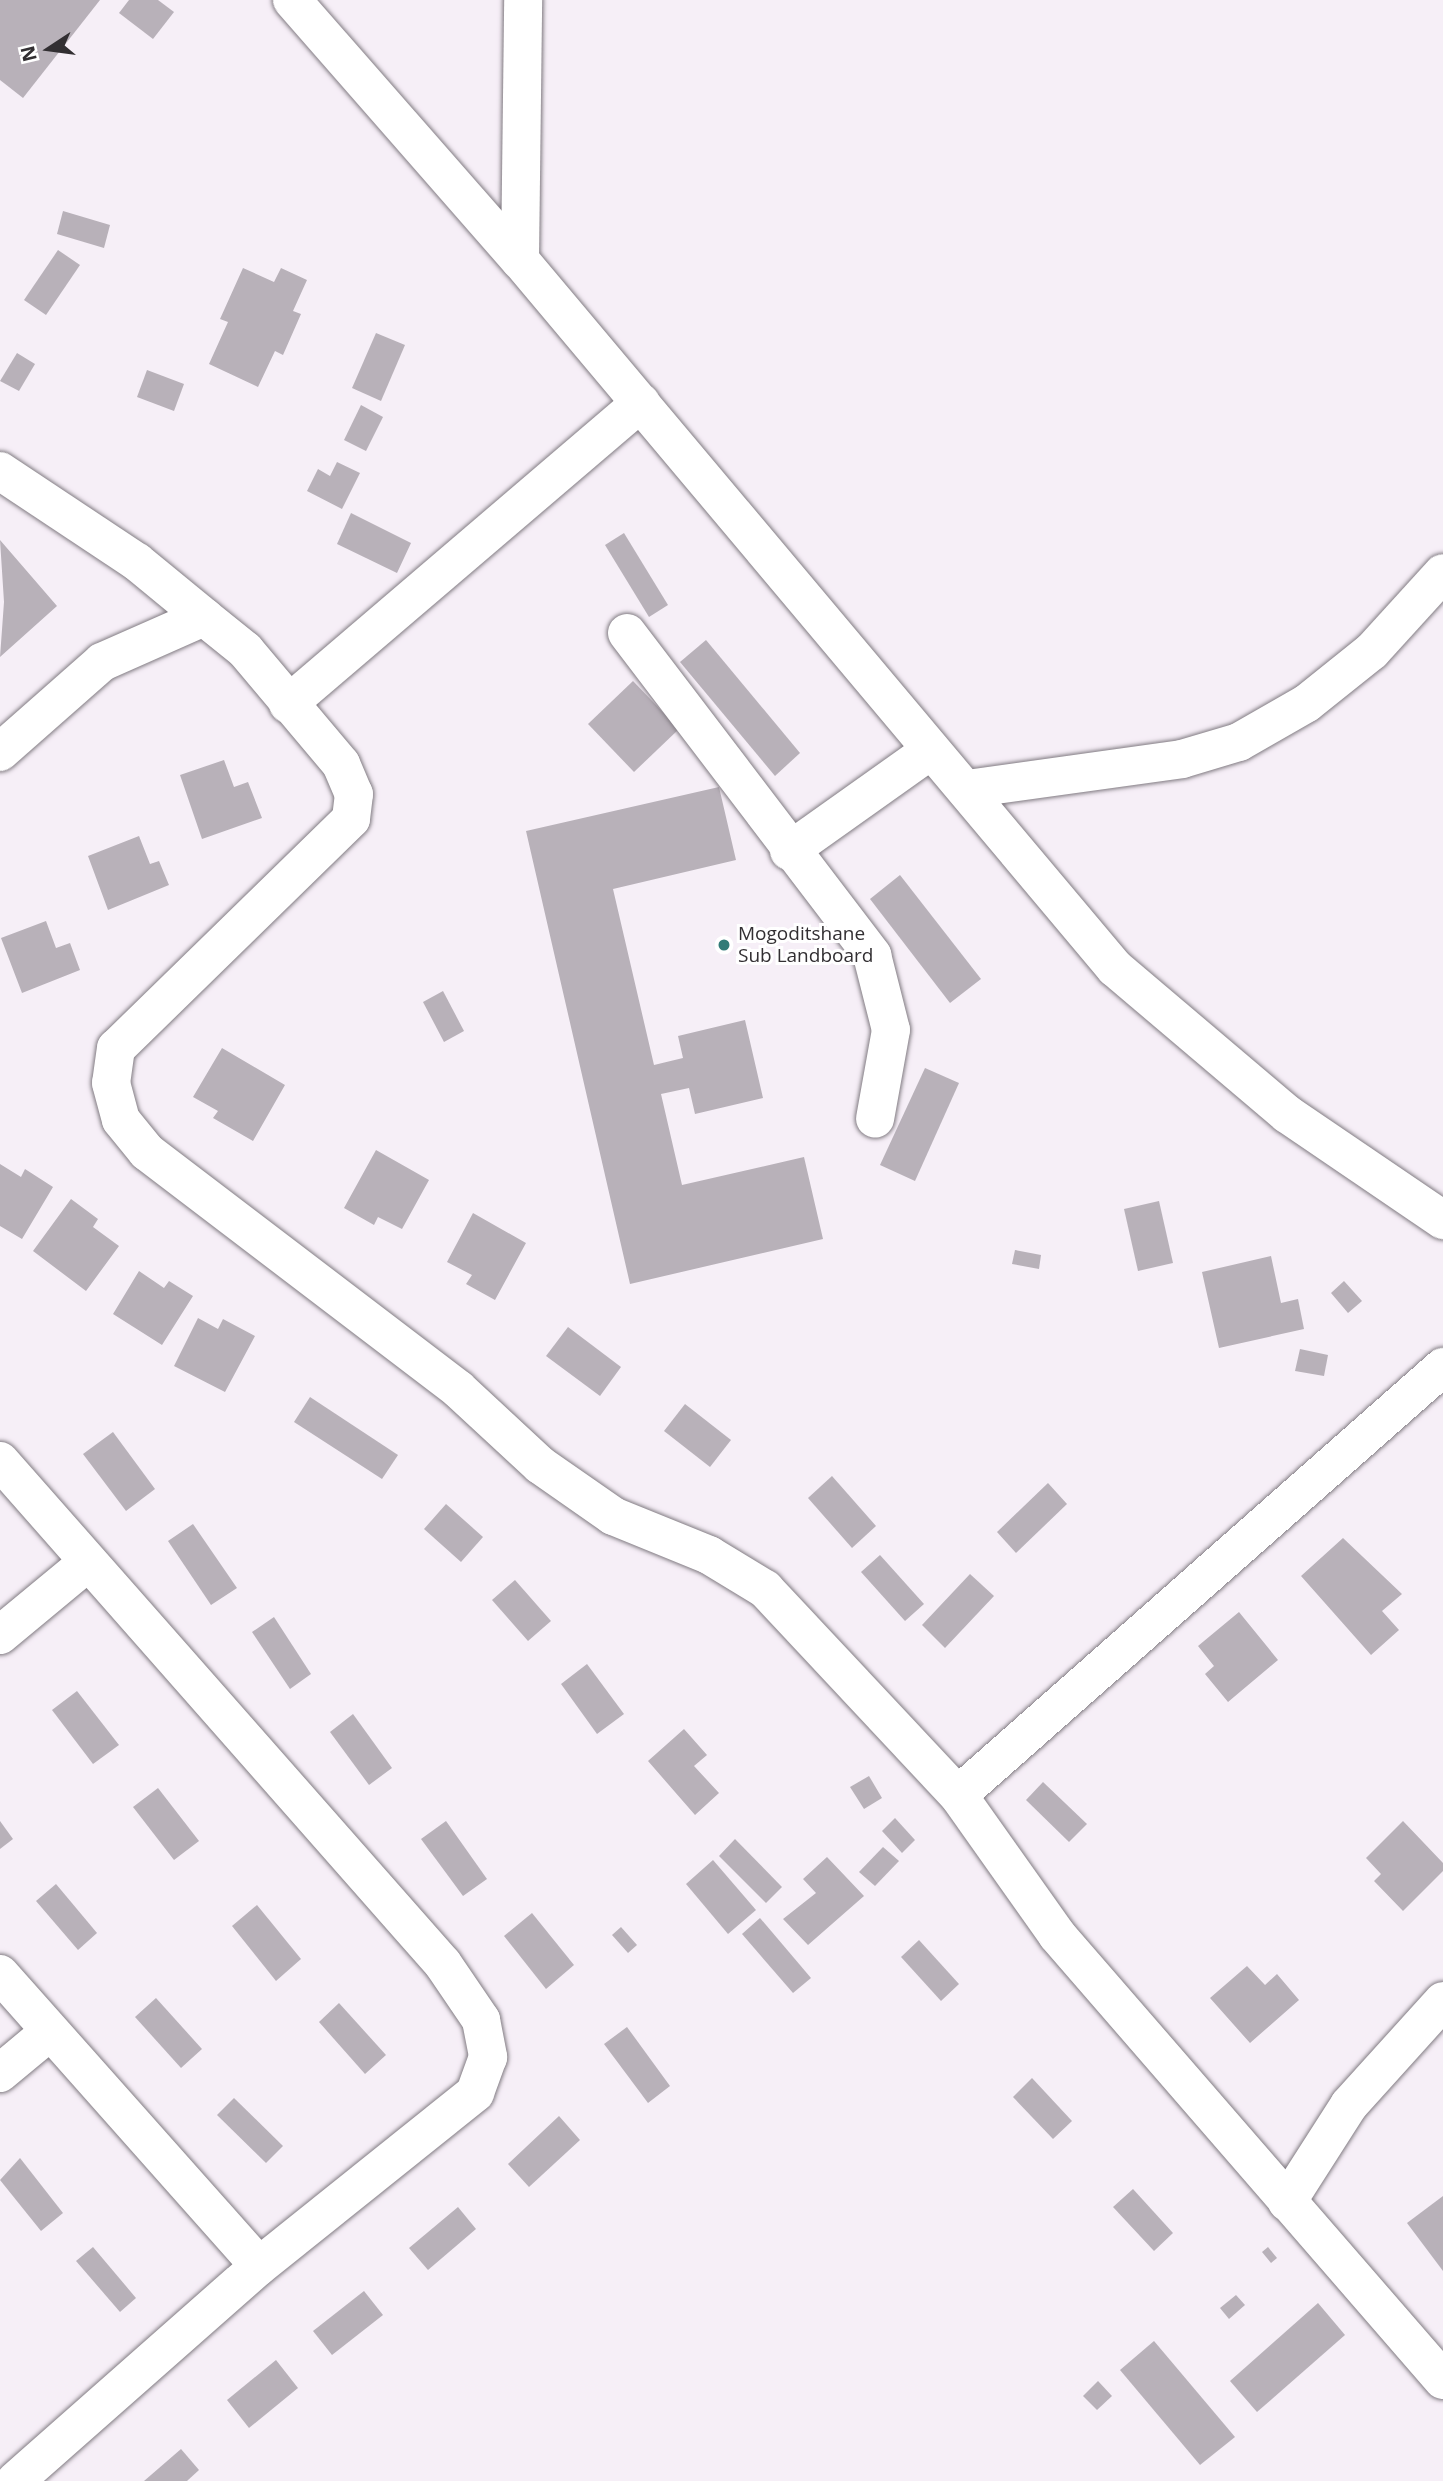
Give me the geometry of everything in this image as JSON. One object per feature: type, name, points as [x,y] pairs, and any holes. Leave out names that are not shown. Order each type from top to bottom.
[{"type":"street","points":[[292,0],[642,402],[1115,968],[1287,1114],[1443,1220]]},
{"type":"street","points":[[520,260],[523,0]]},
{"type":"street","points":[[288,704],[642,402]]},
{"type":"street","points":[[0,471],[137,562],[245,650],[341,764],[354,794],[351,819],[116,1048],[111,1083],[121,1120],[147,1152],[458,1390],[540,1465],[613,1516],[709,1555],[765,1589],[958,1795],[1057,1935],[1443,2380]]},
{"type":"street","points":[[967,789],[1182,759],[1239,742],[1307,703],[1372,651],[1443,573]]},
{"type":"street","points":[[0,752],[102,662],[204,617]]},
{"type":"street","points":[[627,633],[789,851],[872,955],[885,991],[891,1030],[874,1119]]},
{"type":"street","points":[[789,851],[931,750]]},
{"type":"street","points":[[958,1795],[1443,1367]]},
{"type":"street","points":[[0,1461],[87,1563],[443,1964],[481,2020],[488,2057],[475,2093],[259,2266],[15,2481]]},
{"type":"street","points":[[0,1635],[87,1563]]},
{"type":"street","points":[[0,1974],[47,2033],[259,2266]]},
{"type":"street","points":[[1287,2202],[1349,2105],[1443,2001]]},
{"type":"street","points":[[0,2073],[47,2033]]},
{"type":"building","points":[[0,0],[100,0],[23,98],[0,80]]},
{"type":"building","points":[[129,0],[158,0],[174,12],[153,39],[119,13]]},
{"type":"building","points":[[63,211],[110,225],[104,248],[57,234]]},
{"type":"building","points":[[58,250],[80,265],[46,315],[24,300]]},
{"type":"building","points":[[243,268],[274,282],[281,268],[307,280],[293,311],[301,314],[283,355],[275,351],[258,387],[209,364],[228,322],[220,319]]},
{"type":"building","points":[[376,333],[405,345],[381,401],[352,388]]},
{"type":"building","points":[[17,353],[35,364],[19,391],[0,381]]},
{"type":"building","points":[[147,370],[184,384],[174,411],[137,397]]},
{"type":"building","points":[[361,405],[383,417],[366,451],[344,440]]},
{"type":"building","points":[[337,462],[360,473],[342,509],[307,491],[318,469],[330,476]]},
{"type":"building","points":[[351,513],[411,543],[397,573],[337,544]]},
{"type":"building","points":[[624,533],[668,605],[649,617],[605,545]]},
{"type":"building","points":[[0,540],[57,606],[0,657],[4,602]]},
{"type":"building","points":[[706,640],[800,753],[775,776],[680,662]]},
{"type":"building","points":[[633,681],[679,729],[634,772],[588,724]]},
{"type":"building","points":[[224,760],[234,787],[248,782],[262,818],[202,839],[180,775]]},
{"type":"building","points":[[719,787],[736,860],[613,889],[654,1065],[683,1058],[678,1036],[745,1020],[763,1098],[695,1114],[689,1088],[661,1094],[682,1185],[804,1157],[823,1239],[630,1284],[526,831]]},
{"type":"building","points":[[139,836],[150,864],[159,861],[169,885],[108,910],[88,856]]},
{"type":"building","points":[[900,875],[981,979],[950,1003],[870,899]]},
{"type":"building","points":[[46,921],[56,948],[70,943],[80,970],[22,993],[1,938]]},
{"type":"building","points":[[443,991],[464,1031],[444,1042],[423,1002]]},
{"type":"building","points":[[222,1048],[285,1085],[253,1141],[213,1118],[218,1111],[193,1097]]},
{"type":"building","points":[[925,1068],[959,1083],[915,1181],[880,1165]]},
{"type":"building","points":[[376,1150],[429,1180],[402,1229],[378,1217],[374,1225],[344,1208]]},
{"type":"building","points":[[0,1164],[21,1177],[25,1169],[53,1187],[22,1239],[0,1226]]},
{"type":"building","points":[[71,1199],[98,1219],[93,1227],[119,1246],[86,1291],[33,1251]]},
{"type":"building","points":[[1159,1201],[1173,1263],[1138,1271],[1124,1209]]},
{"type":"building","points":[[473,1213],[526,1243],[495,1300],[466,1284],[472,1275],[447,1262]]},
{"type":"building","points":[[1015,1250],[1041,1255],[1039,1269],[1012,1264]]},
{"type":"building","points":[[1271,1256],[1281,1303],[1298,1299],[1304,1329],[1219,1348],[1202,1272]]},
{"type":"building","points":[[139,1271],[164,1288],[169,1281],[193,1296],[162,1345],[113,1314]]},
{"type":"building","points":[[1344,1281],[1362,1301],[1348,1313],[1331,1293]]},
{"type":"building","points":[[198,1318],[218,1329],[223,1319],[255,1336],[225,1392],[174,1366]]},
{"type":"building","points":[[568,1327],[621,1367],[600,1396],[546,1356]]},
{"type":"building","points":[[1300,1349],[1328,1355],[1324,1376],[1295,1371]]},
{"type":"building","points":[[310,1397],[398,1455],[382,1479],[294,1422]]},
{"type":"building","points":[[685,1404],[731,1440],[710,1467],[664,1431]]},
{"type":"building","points":[[113,1432],[155,1489],[126,1511],[83,1454]]},
{"type":"building","points":[[832,1476],[876,1526],[852,1548],[808,1498]]},
{"type":"building","points":[[1048,1483],[1067,1504],[1016,1553],[997,1532]]},
{"type":"building","points":[[446,1504],[483,1537],[461,1562],[424,1529]]},
{"type":"building","points":[[193,1524],[237,1588],[211,1605],[168,1541]]},
{"type":"building","points":[[1343,1538],[1402,1594],[1382,1611],[1399,1630],[1371,1655],[1301,1576]]},
{"type":"building","points":[[880,1555],[924,1604],[905,1621],[861,1572]]},
{"type":"building","points":[[970,1574],[994,1596],[945,1648],[922,1625]]},
{"type":"building","points":[[515,1580],[551,1621],[528,1641],[492,1600]]},
{"type":"building","points":[[1239,1612],[1278,1660],[1228,1702],[1205,1674],[1214,1666],[1198,1646]]},
{"type":"building","points":[[274,1617],[311,1674],[290,1689],[252,1632]]},
{"type":"building","points":[[587,1664],[624,1714],[597,1734],[561,1684]]},
{"type":"building","points":[[77,1691],[119,1745],[93,1764],[52,1710]]},
{"type":"building","points":[[353,1714],[392,1768],[369,1785],[330,1732]]},
{"type":"building","points":[[684,1729],[707,1755],[694,1766],[719,1793],[695,1815],[648,1761]]},
{"type":"building","points":[[869,1776],[882,1798],[864,1809],[850,1787]]},
{"type":"building","points":[[1043,1782],[1087,1824],[1069,1842],[1026,1800]]},
{"type":"building","points":[[158,1788],[199,1841],[174,1860],[133,1807]]},
{"type":"building","points":[[895,1818],[915,1840],[902,1853],[882,1831]]},
{"type":"building","points":[[0,1821],[13,1839],[0,1849]]},
{"type":"building","points":[[446,1821],[487,1879],[463,1896],[421,1839]]},
{"type":"building","points":[[1403,1821],[1443,1863],[1443,1871],[1403,1911],[1374,1881],[1381,1874],[1366,1858]]},
{"type":"building","points":[[735,1839],[782,1887],[766,1903],[719,1856]]},
{"type":"building","points":[[883,1847],[899,1861],[875,1886],[859,1872]]},
{"type":"building","points":[[827,1857],[864,1896],[808,1945],[783,1919],[816,1893],[803,1879]]},
{"type":"building","points":[[713,1860],[756,1910],[728,1934],[686,1884]]},
{"type":"building","points":[[56,1884],[97,1933],[78,1950],[36,1901]]},
{"type":"building","points":[[257,1905],[301,1959],[276,1981],[232,1926]]},
{"type":"building","points":[[532,1913],[574,1965],[546,1989],[504,1936]]},
{"type":"building","points":[[760,1918],[811,1978],[793,1993],[742,1934]]},
{"type":"building","points":[[621,1927],[637,1945],[628,1953],[612,1935]]},
{"type":"building","points":[[919,1940],[959,1984],[941,2001],[901,1957]]},
{"type":"building","points":[[1247,1966],[1265,1985],[1277,1974],[1299,2000],[1250,2043],[1210,1998]]},
{"type":"building","points":[[156,1998],[202,2049],[181,2068],[135,2017]]},
{"type":"building","points":[[339,2003],[386,2055],[365,2074],[319,2022]]},
{"type":"building","points":[[627,2027],[670,2086],[648,2103],[604,2044]]},
{"type":"building","points":[[1032,2078],[1072,2121],[1053,2139],[1013,2097]]},
{"type":"building","points":[[234,2098],[283,2146],[266,2163],[217,2115]]},
{"type":"building","points":[[559,2116],[580,2140],[529,2187],[508,2164]]},
{"type":"building","points":[[20,2158],[63,2213],[41,2231],[0,2180]]},
{"type":"building","points":[[1133,2189],[1173,2233],[1154,2251],[1113,2207]]},
{"type":"building","points":[[1443,2196],[1443,2271],[1407,2223]]},
{"type":"building","points":[[458,2207],[476,2229],[428,2270],[409,2248]]},
{"type":"building","points":[[93,2247],[136,2298],[120,2312],[76,2261]]},
{"type":"building","points":[[1268,2247],[1277,2258],[1271,2263],[1262,2252]]},
{"type":"building","points":[[364,2291],[383,2315],[332,2355],[313,2331]]},
{"type":"building","points":[[1236,2295],[1245,2305],[1229,2319],[1220,2308]]},
{"type":"building","points":[[1318,2303],[1345,2335],[1257,2412],[1230,2381]]},
{"type":"building","points":[[1154,2341],[1235,2437],[1200,2465],[1120,2370]]},
{"type":"building","points":[[276,2360],[298,2388],[249,2428],[227,2400]]},
{"type":"building","points":[[1098,2381],[1112,2396],[1097,2410],[1083,2396]]},
{"type":"building","points":[[181,2449],[199,2470],[187,2481],[144,2481]]},
{"type":"place","name":"Mogoditshane Sub Landboard","points":[[724,945]]}]
